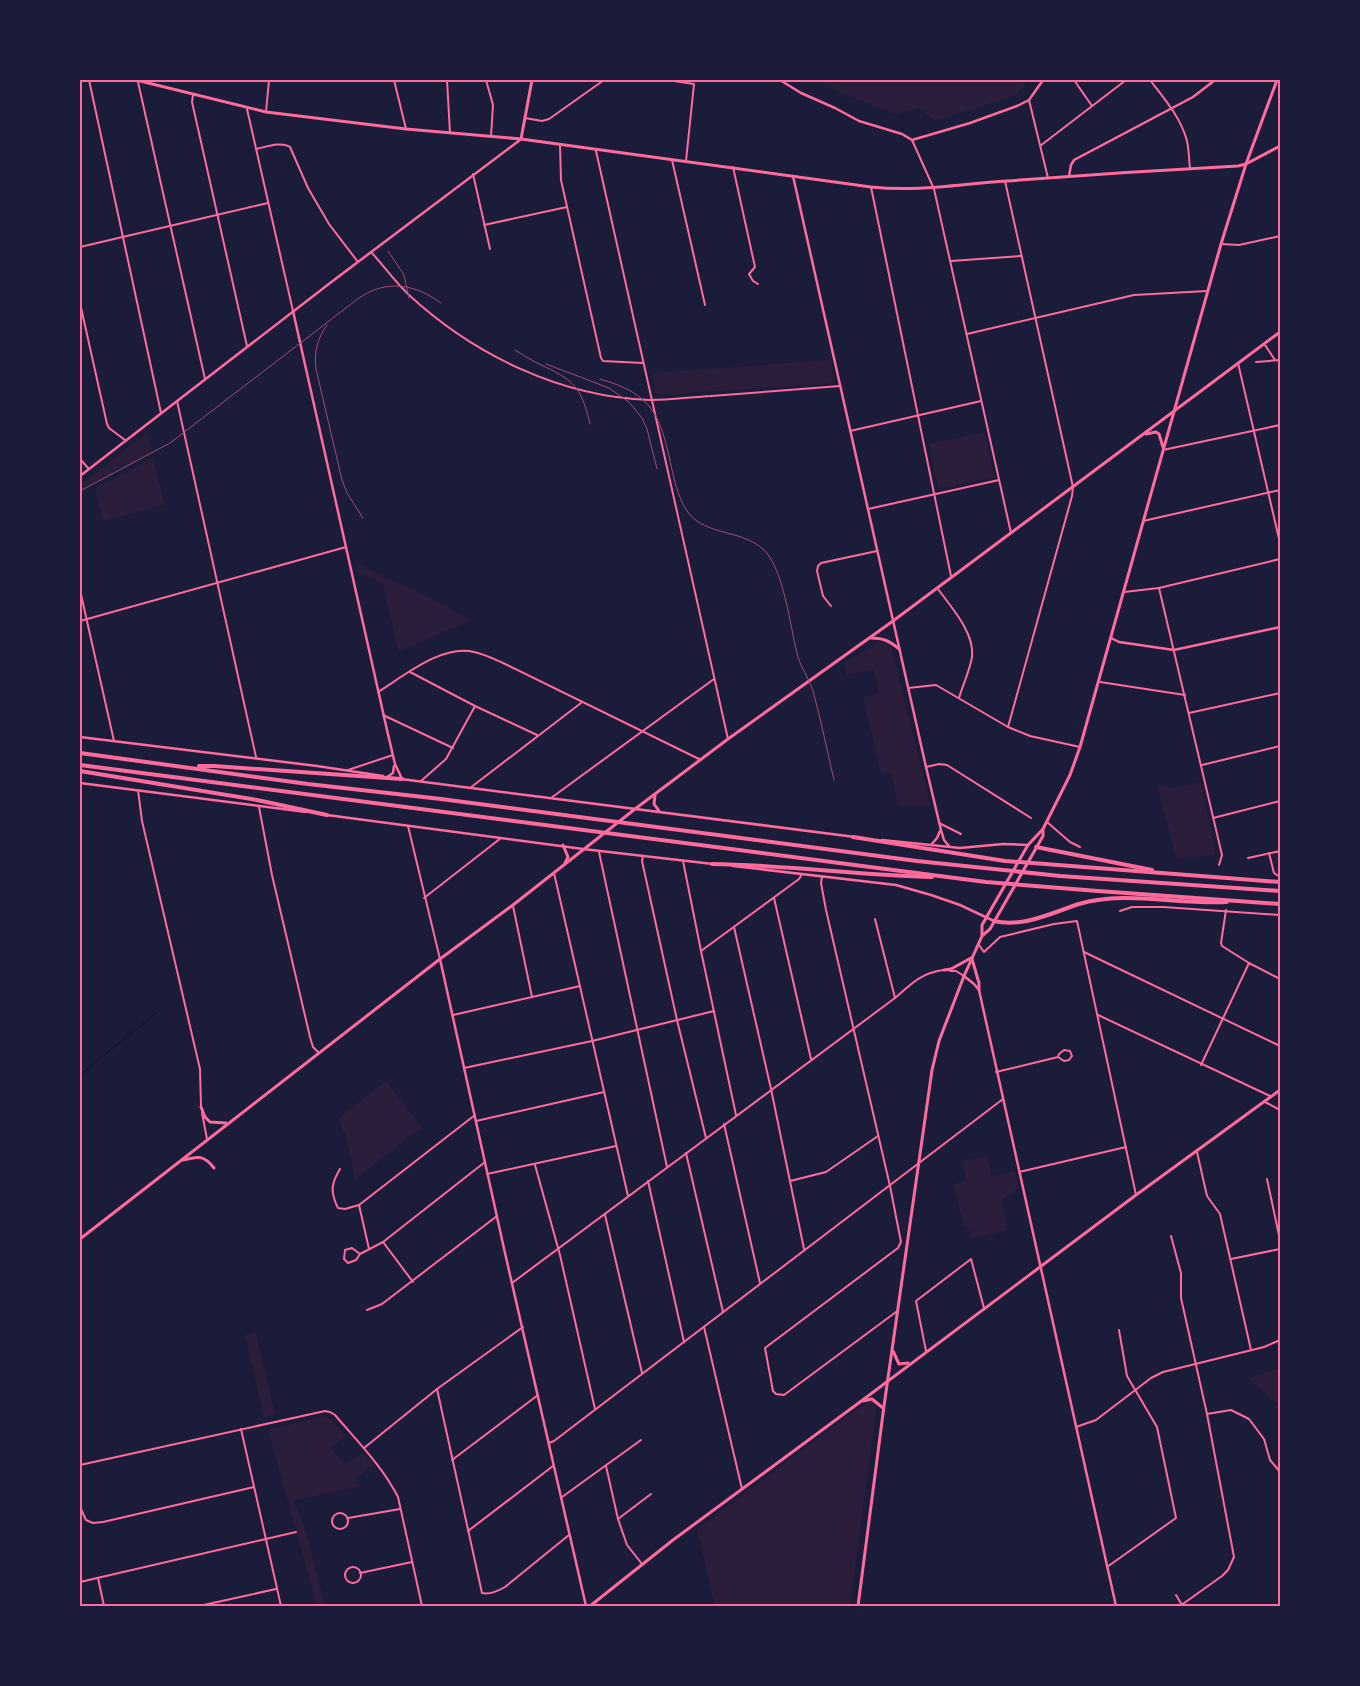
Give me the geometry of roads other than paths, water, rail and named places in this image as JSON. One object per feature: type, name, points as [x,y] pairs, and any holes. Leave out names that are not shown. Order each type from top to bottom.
[{"type":"highway","points":[[80,753],[308,784],[441,799],[1002,871],[1280,891]]},
{"type":"highway","points":[[80,765],[955,878],[1088,891],[1280,904]]},
{"type":"highway","points":[[190,767],[214,766],[402,779]]},
{"type":"highway","points":[[80,771],[257,800],[327,815]]},
{"type":"highway","points":[[853,837],[1005,861],[1280,882]]},
{"type":"highway","points":[[1036,847],[1169,873]]},
{"type":"highway","points":[[712,864],[764,865],[899,876],[955,878]]},
{"type":"highway","points":[[994,921],[1004,924],[1030,920],[1094,900],[1121,899],[1214,903],[1236,901]]},
{"type":"main road","points":[[137,80],[247,109],[266,112],[406,129],[521,139],[902,190],[1246,164],[1280,146]]},
{"type":"main road","points":[[521,139],[532,80]]},
{"type":"main road","points":[[982,936],[982,925],[992,906],[1028,846],[1047,822],[1070,775],[1080,747],[1100,682],[1207,291],[1246,164],[1277,80]]},
{"type":"main road","points":[[80,1239],[227,1123],[513,905],[635,808],[728,739],[893,622],[1280,332]]},
{"type":"main road","points":[[1140,436],[1156,432],[1159,434],[1163,450]]},
{"type":"main road","points":[[870,638],[888,640],[899,649]]},
{"type":"main road","points":[[655,794],[654,804],[659,811]]},
{"type":"main road","points":[[858,1606],[892,1347],[932,1070],[939,1041],[978,944],[1002,908],[1043,836],[1043,829]]},
{"type":"main road","points":[[562,845],[568,857],[565,863]]},
{"type":"main road","points":[[1028,846],[1036,847]]},
{"type":"main road","points":[[944,970],[951,969],[972,958]]},
{"type":"main road","points":[[972,958],[979,990]]},
{"type":"main road","points":[[590,1606],[642,1564],[911,1362],[1280,1090]]},
{"type":"main road","points":[[201,1107],[205,1117],[210,1122],[227,1123]]},
{"type":"main road","points":[[180,1160],[194,1157],[204,1158],[214,1168]]},
{"type":"main road","points":[[892,1347],[899,1364],[911,1362]]},
{"type":"main road","points":[[860,1402],[872,1399],[884,1408]]},
{"type":"street","points":[[89,80],[106,166],[161,413]]},
{"type":"street","points":[[137,80],[205,379]]},
{"type":"street","points":[[266,112],[269,80]]},
{"type":"street","points":[[394,80],[406,129]]},
{"type":"street","points":[[447,80],[450,133]]},
{"type":"street","points":[[486,80],[493,105],[491,136]]},
{"type":"street","points":[[526,118],[542,121],[549,119],[604,80]]},
{"type":"street","points":[[667,80],[694,84],[686,162]]},
{"type":"street","points":[[780,80],[791,88],[835,108],[859,122],[902,134],[912,140],[934,189],[1011,533]]},
{"type":"street","points":[[912,140],[970,123],[1017,106],[1029,100],[1043,80]]},
{"type":"street","points":[[1074,80],[1092,106]]},
{"type":"street","points":[[1040,146],[1126,80]]},
{"type":"street","points":[[1150,80],[1171,108],[1188,142],[1190,169]]},
{"type":"street","points":[[1069,176],[1070,165],[1074,160],[1193,97],[1215,80]]},
{"type":"street","points":[[193,95],[192,102],[247,346]]},
{"type":"street","points":[[1029,100],[1048,178]]},
{"type":"street","points":[[247,109],[383,714],[395,764],[402,779],[853,837],[950,847],[970,848],[1003,844],[1028,846]]},
{"type":"street","points":[[80,476],[247,346],[521,139]]},
{"type":"street","points":[[256,149],[281,144],[287,145],[290,148],[308,188],[329,224],[358,262]]},
{"type":"street","points":[[560,145],[561,180],[601,358],[603,361],[643,364]]},
{"type":"street","points":[[596,149],[728,739]]},
{"type":"street","points":[[672,160],[705,306]]},
{"type":"street","points":[[733,167],[755,267],[749,274],[753,281],[758,284]]},
{"type":"street","points":[[473,174],[490,249]]},
{"type":"street","points":[[793,176],[876,551],[939,823],[944,840],[950,847]]},
{"type":"street","points":[[1005,181],[1073,487],[1008,727]]},
{"type":"street","points":[[871,187],[917,416],[952,577]]},
{"type":"street","points":[[80,247],[268,203]]},
{"type":"street","points":[[484,225],[567,207]]},
{"type":"street","points":[[1221,244],[1233,246],[1280,236]]},
{"type":"street","points":[[371,252],[409,295],[436,317],[477,345],[541,378],[620,398],[652,400],[840,386]]},
{"type":"street","points":[[950,262],[1021,256]]},
{"type":"street","points":[[966,334],[1134,295],[1207,291]]},
{"type":"street","points":[[80,303],[106,424],[108,428],[125,440]]},
{"type":"street","points":[[1264,344],[1275,360]]},
{"type":"street","points":[[1256,362],[1280,360]]},
{"type":"street","points":[[1238,363],[1280,543]]},
{"type":"street","points":[[177,401],[256,759]]},
{"type":"street","points":[[850,431],[981,401]]},
{"type":"street","points":[[1163,450],[1280,425]]},
{"type":"street","points":[[80,459],[89,469]]},
{"type":"street","points":[[868,509],[998,480]]},
{"type":"street","points":[[1143,521],[1280,490]]},
{"type":"street","points":[[80,621],[346,547]]},
{"type":"street","points":[[831,606],[823,596],[817,571],[818,566],[876,551]]},
{"type":"street","points":[[1124,592],[1159,588],[1280,559]]},
{"type":"street","points":[[937,588],[964,625],[972,648],[972,657],[960,698]]},
{"type":"street","points":[[1159,588],[1222,856],[1219,865]]},
{"type":"street","points":[[80,590],[114,741]]},
{"type":"street","points":[[1112,638],[1119,642],[1174,650],[1280,627]]},
{"type":"street","points":[[378,692],[446,653],[473,652],[503,663],[700,760]]},
{"type":"street","points":[[410,672],[475,706],[537,735]]},
{"type":"street","points":[[551,798],[644,732],[714,679]]},
{"type":"street","points":[[1100,682],[1185,695]]},
{"type":"street","points":[[908,688],[936,686],[1008,727],[1030,736],[1080,747]]},
{"type":"street","points":[[1189,712],[1280,693]]},
{"type":"street","points":[[470,788],[582,702]]},
{"type":"street","points":[[421,781],[446,759],[475,706]]},
{"type":"street","points":[[383,714],[453,748]]},
{"type":"street","points":[[80,737],[347,770],[385,777],[393,773],[395,764]]},
{"type":"street","points":[[1202,765],[1280,746]]},
{"type":"street","points":[[347,770],[393,755]]},
{"type":"street","points":[[926,767],[939,764],[947,766],[1031,818]]},
{"type":"street","points":[[80,782],[583,849],[885,884],[908,888],[960,905],[994,921]]},
{"type":"street","points":[[138,790],[142,821],[200,1069],[201,1107],[207,1139]]},
{"type":"street","points":[[1213,818],[1280,801]]},
{"type":"street","points":[[259,806],[272,875],[310,1037],[313,1047],[319,1053]]},
{"type":"street","points":[[1047,822],[1070,842],[1080,846]]},
{"type":"street","points":[[939,823],[960,834]]},
{"type":"street","points":[[408,826],[440,959],[586,1606]]},
{"type":"street","points":[[931,845],[941,830]]},
{"type":"street","points":[[424,898],[501,838]]},
{"type":"street","points":[[599,851],[598,854],[667,1167]]},
{"type":"street","points":[[1248,858],[1280,851]]},
{"type":"street","points":[[1270,853],[1275,875],[1280,877]]},
{"type":"street","points":[[643,856],[642,861],[677,1020],[706,1138]]},
{"type":"street","points":[[683,861],[736,1115]]},
{"type":"street","points":[[554,873],[628,1196]]},
{"type":"street","points":[[701,951],[799,879],[802,874]]},
{"type":"street","points":[[822,877],[821,883],[826,910],[890,1186],[901,1242],[898,1248],[765,1348],[773,1391],[776,1394],[784,1395],[897,1311]]},
{"type":"street","points":[[774,898],[811,1059]]},
{"type":"street","points":[[513,905],[532,997]]},
{"type":"street","points":[[1120,911],[1132,907],[1226,910],[1280,915]]},
{"type":"street","points":[[1226,910],[1222,946],[1249,964],[1280,979]]},
{"type":"street","points":[[875,919],[895,998]]},
{"type":"street","points":[[978,944],[984,952],[1000,937],[1029,929],[1077,921],[1136,1195]]},
{"type":"street","points":[[734,927],[771,1089],[804,1250]]},
{"type":"street","points":[[1084,952],[1280,1046]]},
{"type":"street","points":[[1201,1065],[1249,964]]},
{"type":"street","points":[[512,1283],[852,1028],[895,998],[921,976],[944,970],[956,971],[979,990],[1116,1606]]},
{"type":"street","points":[[452,1016],[580,986]]},
{"type":"street","points":[[464,1068],[592,1041],[714,1011]]},
{"type":"street","points":[[1098,1015],[1270,1097]]},
{"type":"street","points":[[996,1072],[1058,1057],[1064,1050],[1070,1051],[1072,1056],[1069,1060],[1064,1061],[1058,1057]]},
{"type":"street","points":[[476,1121],[604,1092]]},
{"type":"street","points":[[549,1443],[1003,1099]]},
{"type":"street","points":[[1265,1102],[1280,1110]]},
{"type":"street","points":[[340,1169],[333,1181],[332,1189],[338,1208],[345,1209],[359,1205],[475,1115]]},
{"type":"street","points":[[724,1124],[761,1283]]},
{"type":"street","points":[[790,1181],[826,1172],[878,1136]]},
{"type":"street","points":[[488,1174],[616,1146]]},
{"type":"street","points":[[1019,1172],[1126,1147]]},
{"type":"street","points":[[1196,1152],[1207,1196],[1220,1214],[1251,1350]]},
{"type":"street","points":[[686,1153],[723,1312]]},
{"type":"street","points":[[360,1254],[352,1248],[345,1250],[344,1259],[348,1263],[356,1260],[360,1254],[383,1242],[485,1162]]},
{"type":"street","points":[[535,1164],[558,1249],[595,1409]]},
{"type":"street","points":[[1266,1180],[1280,1240]]},
{"type":"street","points":[[648,1181],[684,1342]]},
{"type":"street","points":[[359,1205],[370,1249]]},
{"type":"street","points":[[605,1214],[642,1373]]},
{"type":"street","points":[[367,1310],[382,1304],[413,1282],[497,1216]]},
{"type":"street","points":[[1171,1236],[1181,1273],[1181,1298],[1207,1414],[1234,1557],[1228,1570],[1222,1576],[1181,1605],[1176,1595]]},
{"type":"street","points":[[383,1242],[413,1282]]},
{"type":"street","points":[[1231,1260],[1280,1249]]},
{"type":"street","points":[[926,1351],[916,1301],[971,1259],[984,1308]]},
{"type":"street","points":[[364,1448],[437,1389],[523,1327]]},
{"type":"street","points":[[704,1327],[742,1489]]},
{"type":"street","points":[[1108,1567],[1176,1518],[1158,1427],[1127,1376],[1119,1330]]},
{"type":"street","points":[[1076,1427],[1096,1420],[1135,1390],[1163,1372],[1264,1347],[1280,1340]]},
{"type":"street","points":[[437,1389],[482,1593],[496,1592],[505,1587],[569,1535]]},
{"type":"street","points":[[452,1460],[538,1394]]},
{"type":"street","points":[[1207,1414],[1231,1410],[1249,1418],[1264,1439],[1270,1460],[1280,1472]]},
{"type":"street","points":[[80,1465],[240,1429],[325,1411],[330,1412],[335,1415],[364,1448],[393,1487],[398,1497],[422,1606]]},
{"type":"street","points":[[240,1429],[281,1606]]},
{"type":"street","points":[[561,1497],[641,1440]]},
{"type":"street","points":[[468,1531],[554,1465]]},
{"type":"street","points":[[606,1466],[618,1519],[627,1545],[642,1564]]},
{"type":"street","points":[[80,1507],[81,1513],[86,1520],[92,1523],[103,1522],[254,1487]]},
{"type":"street","points":[[618,1519],[651,1494]]},
{"type":"street","points":[[348,1518],[400,1509]]},
{"type":"street","points":[[338,1513],[345,1514],[348,1518],[347,1526],[343,1528],[336,1527],[333,1523],[333,1518],[338,1513]]},
{"type":"street","points":[[80,1582],[296,1532]]},
{"type":"street","points":[[360,1573],[412,1562]]},
{"type":"street","points":[[350,1568],[357,1569],[360,1573],[360,1577],[355,1582],[350,1582],[345,1577],[345,1572],[350,1568]]},
{"type":"street","points":[[98,1578],[104,1606]]},
{"type":"street","points":[[199,1606],[276,1589]]},
{"type":"waterway","points":[[80,1075],[156,1013]]},
{"type":"railway","points":[[388,251],[404,275],[409,298]]},
{"type":"railway","points":[[80,491],[170,443],[369,292],[390,286],[401,286],[421,292],[441,303]]},
{"type":"railway","points":[[327,325],[317,346],[315,357],[316,369],[342,480],[347,493],[363,518]]},
{"type":"railway","points":[[515,350],[574,385],[583,400],[590,424]]},
{"type":"railway","points":[[546,364],[609,388],[629,402],[642,418],[647,429],[657,469]]},
{"type":"railway","points":[[600,379],[632,392],[651,409],[663,433],[680,498],[692,517],[701,524],[755,543],[771,559],[781,584],[798,658],[813,691],[834,780]]}]
